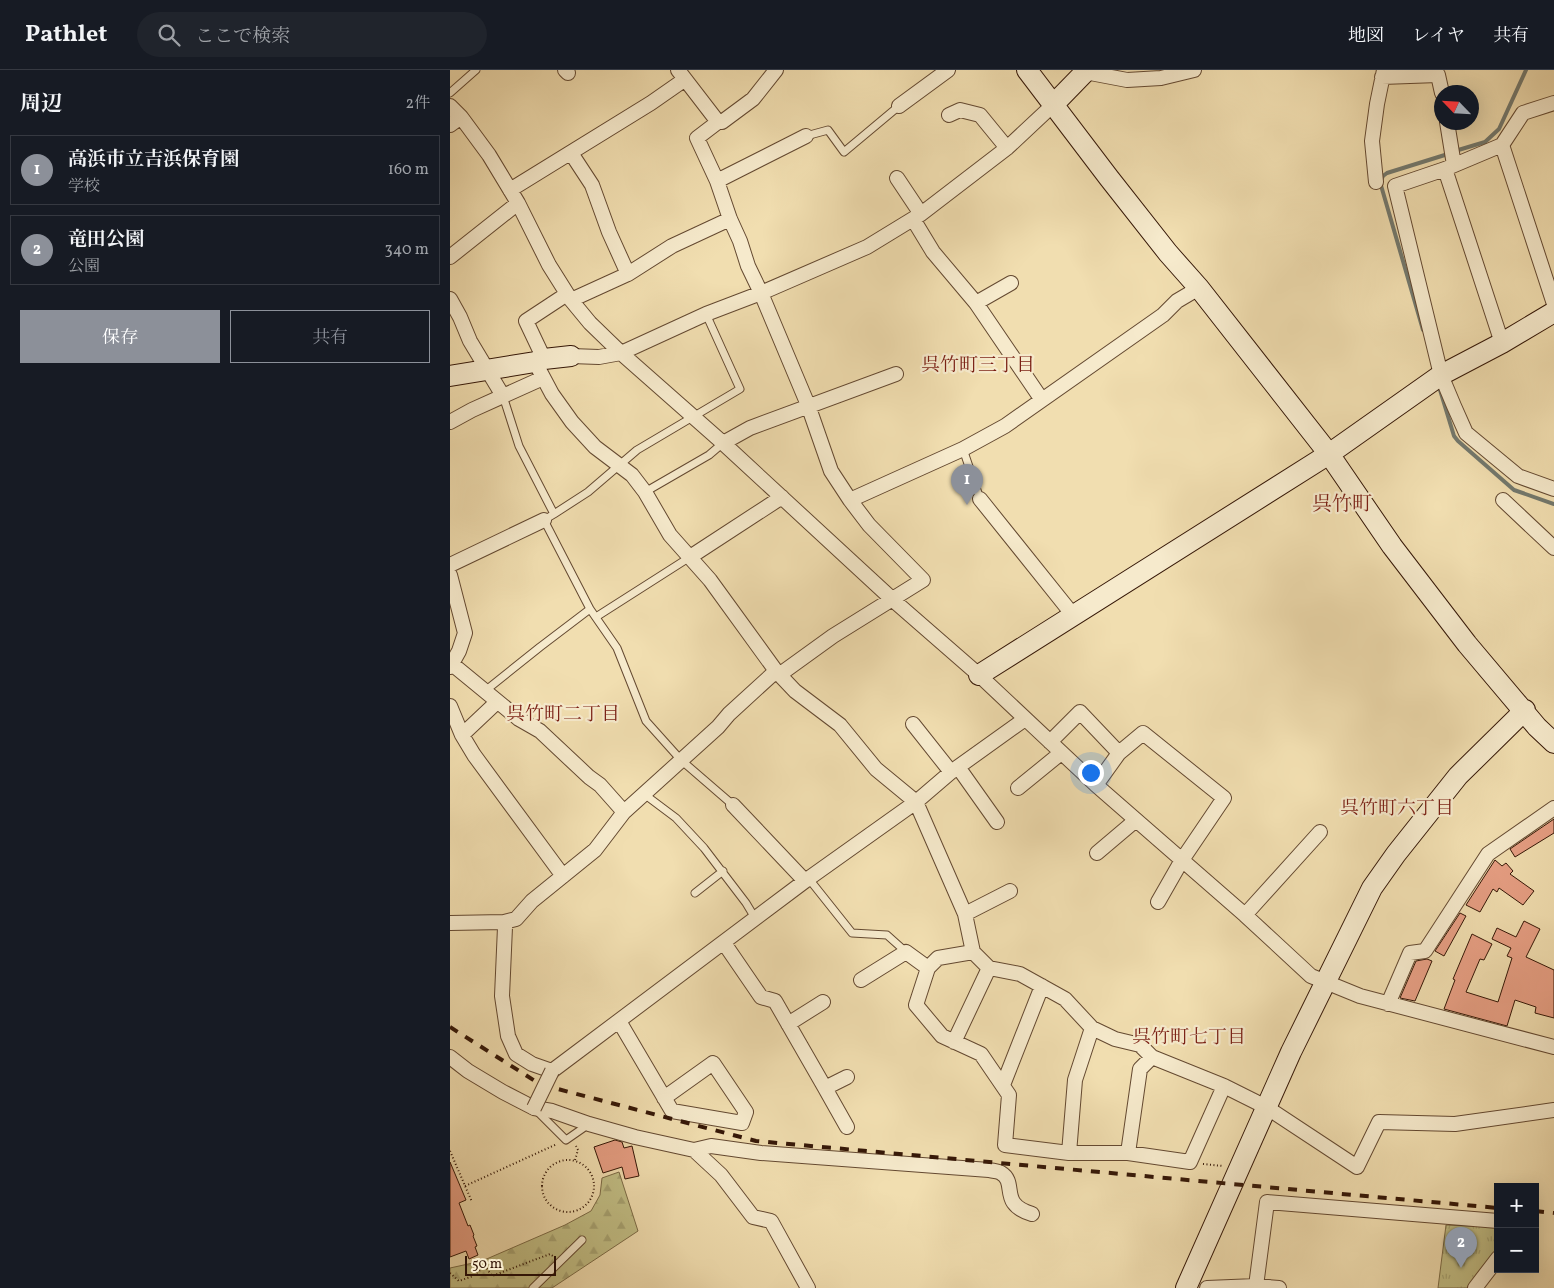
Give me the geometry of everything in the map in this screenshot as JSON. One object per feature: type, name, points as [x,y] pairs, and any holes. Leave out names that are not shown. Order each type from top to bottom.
[{"type":"street","points":[[450,923],[504,922],[516,919],[532,901],[595,850],[624,812],[718,727],[729,714],[777,673],[923,580],[869,525],[850,500],[832,471],[808,405],[748,266],[717,182],[697,138],[753,99],[776,70]]},
{"type":"street","points":[[1027,70],[1156,238],[1199,288],[1328,454],[1392,546],[1466,644],[1525,710],[1537,727],[1554,743]]},
{"type":"street","points":[[450,376],[486,369],[541,366],[571,356],[599,357],[621,352],[706,314],[761,293],[867,247],[917,217],[1008,148],[1086,71],[1127,80],[1161,78],[1194,70]]},
{"type":"street","points":[[900,106],[945,71]]},
{"type":"street","points":[[1376,182],[1372,141],[1383,74],[1438,75],[1440,85]]},
{"type":"street","points":[[510,190],[651,103],[681,75],[718,122]]},
{"type":"street","points":[[1554,104],[1523,113],[1502,145],[1395,186],[1437,377],[1454,406],[1466,433],[1518,476],[1554,489]]},
{"type":"street","points":[[450,106],[456,121],[489,155],[518,203],[540,248],[569,297],[590,323],[893,600],[979,675],[1096,785],[1245,915],[1311,976],[1360,996],[1554,1047]]},
{"type":"street","points":[[949,115],[960,110],[980,115],[1008,148]]},
{"type":"street","points":[[1448,130],[1451,165],[1502,343]]},
{"type":"street","points":[[717,182],[806,136]]},
{"type":"street","points":[[1502,145],[1554,304]]},
{"type":"street","points":[[571,153],[592,185],[609,232],[628,274]]},
{"type":"street","points":[[897,178],[933,252],[976,303],[1042,400]]},
{"type":"street","points":[[450,257],[518,203]]},
{"type":"street","points":[[730,220],[672,246],[628,274],[569,297],[526,321],[552,394],[572,422],[595,447],[632,475],[645,492],[670,535],[710,580],[777,673],[795,691],[840,725],[876,769],[916,802],[966,914],[973,952],[989,968],[1020,974],[1065,999],[1092,1028],[1115,1039],[1140,1045],[1152,1057],[1224,1086],[1266,1107],[1357,1167],[1379,1122],[1455,1124],[1554,1110]]},
{"type":"street","points":[[976,303],[1010,283]]},
{"type":"street","points":[[850,500],[963,449],[1005,426],[1163,315],[1177,301],[1199,288]]},
{"type":"street","points":[[450,299],[486,369],[503,396]]},
{"type":"street","points":[[979,675],[1328,454],[1437,377],[1502,343],[1554,312]]},
{"type":"street","points":[[450,422],[503,396],[541,366]]},
{"type":"street","points":[[723,443],[750,428],[896,374]]},
{"type":"street","points":[[690,557],[782,497]]},
{"type":"street","points":[[980,499],[1073,615]]},
{"type":"street","points":[[1503,500],[1554,548]]},
{"type":"street","points":[[450,565],[549,517]]},
{"type":"street","points":[[450,575],[465,632],[453,658],[497,702],[519,719],[540,731],[600,785],[624,812]]},
{"type":"street","points":[[462,735],[497,702]]},
{"type":"street","points":[[450,706],[462,735],[474,755],[563,876]]},
{"type":"street","points":[[1186,1288],[1266,1107],[1372,888],[1396,854],[1458,776],[1525,710]]},
{"type":"street","points":[[1050,742],[1080,712],[1119,753]]},
{"type":"street","points":[[534,1108],[552,1071],[755,918],[916,802],[954,770],[1025,719]]},
{"type":"street","points":[[913,724],[997,822]]},
{"type":"street","points":[[1096,785],[1119,753],[1143,733],[1224,798],[1182,860],[1158,902]]},
{"type":"street","points":[[1018,788],[1061,753]]},
{"type":"street","points":[[733,805],[807,880]]},
{"type":"street","points":[[1388,1004],[1410,953],[1425,951],[1488,854],[1554,808]]},
{"type":"street","points":[[1097,853],[1136,820]]},
{"type":"street","points":[[1245,915],[1320,832]]},
{"type":"street","points":[[966,914],[1010,891]]},
{"type":"street","points":[[504,922],[502,996],[508,1036],[516,1054],[532,1064],[552,1071]]},
{"type":"street","points":[[724,943],[761,997],[775,1001],[847,1127]]},
{"type":"street","points":[[861,980],[906,952],[928,968]]},
{"type":"street","points":[[973,952],[938,958],[928,968],[916,1005],[942,1036],[981,1054],[1009,1094],[1005,1146],[1069,1153],[1128,1154],[1190,1162],[1224,1086]]},
{"type":"street","points":[[954,1042],[989,968]]},
{"type":"street","points":[[1002,1085],[1042,986]]},
{"type":"street","points":[[788,1024],[823,1002]]},
{"type":"street","points":[[619,1021],[664,1098],[672,1111],[742,1123],[746,1112],[713,1064],[664,1098]]},
{"type":"street","points":[[1069,1153],[1075,1080],[1092,1028]]},
{"type":"street","points":[[450,1057],[468,1071],[534,1108],[552,1111],[636,1137],[694,1150],[711,1146],[761,1153],[989,1170],[1001,1173],[1009,1181],[1010,1194],[1014,1205],[1024,1212],[1032,1214]]},
{"type":"street","points":[[1128,1154],[1140,1069],[1152,1057]]},
{"type":"street","points":[[825,1088],[847,1077]]},
{"type":"street","points":[[694,1150],[721,1175],[753,1217],[771,1221],[808,1288]]},
{"type":"street","points":[[1256,1287],[1267,1202],[1494,1221]]},
{"type":"street","points":[[1475,1288],[1494,1263]]},
{"type":"street","points":[[1207,1288],[1279,1288]]},
{"type":"lane","points":[[450,93],[476,70]]},
{"type":"lane","points":[[806,136],[828,130],[844,152],[900,106]]},
{"type":"lane","points":[[549,517],[588,492],[637,450],[740,389],[706,314]]},
{"type":"lane","points":[[503,396],[519,446],[549,517],[590,609],[617,648],[646,720],[681,760],[733,805]]},
{"type":"lane","points":[[645,492],[710,454],[723,443]]},
{"type":"lane","points":[[963,449],[980,499]]},
{"type":"lane","points":[[596,617],[690,557]]},
{"type":"lane","points":[[485,691],[540,646],[590,609]]},
{"type":"lane","points":[[644,794],[676,818],[722,871],[755,918]]},
{"type":"lane","points":[[695,893],[722,871]]},
{"type":"lane","points":[[807,880],[852,933],[887,934],[906,952]]},
{"type":"lane","points":[[534,1108],[568,1138],[589,1124]]},
{"type":"lane","points":[[533,1288],[582,1240]]},
{"type":"path","points":[[465,1186],[568,1138],[578,1150],[575,1160]]},
{"type":"path","points":[[450,1151],[472,1202]]},
{"type":"path","points":[[575,1160],[590,1170],[594,1188],[591,1199],[587,1204],[577,1210],[565,1212],[553,1207],[545,1198],[542,1181],[548,1170],[557,1162],[575,1160]]},
{"type":"path","points":[[1190,1162],[1238,1169]]},
{"type":"path","points":[[450,1273],[459,1281],[473,1276],[485,1266],[492,1276],[550,1254],[561,1262]]},
{"type":"green space","points":[[619,1172],[638,1231],[552,1288],[450,1288],[450,1268],[482,1261],[565,1225],[591,1211],[600,1195],[602,1178]]},
{"type":"green space","points":[[1446,1225],[1494,1227],[1494,1253],[1467,1288],[1438,1288]]},
{"type":"building","points":[[1554,819],[1554,833],[1515,857],[1510,849]]},
{"type":"building","points":[[1495,860],[1502,866],[1506,863],[1513,871],[1510,874],[1534,891],[1523,905],[1499,888],[1497,892],[1493,889],[1480,912],[1466,905]]},
{"type":"building","points":[[1460,913],[1466,916],[1444,956],[1435,951]]},
{"type":"building","points":[[1524,921],[1540,929],[1526,957],[1554,970],[1554,1018],[1535,1013],[1536,1007],[1515,1000],[1507,1026],[1444,1009],[1455,980],[1453,979],[1472,934],[1492,944],[1484,960],[1480,959],[1466,992],[1498,1002],[1512,958],[1507,956],[1511,948],[1492,939],[1497,928],[1516,937]]},
{"type":"building","points":[[1427,959],[1432,961],[1415,1001],[1400,998],[1416,961]]},
{"type":"building","points":[[615,1140],[622,1142],[624,1148],[632,1146],[639,1176],[625,1179],[622,1167],[603,1173],[594,1147]]},
{"type":"building","points":[[450,1162],[466,1200],[459,1203],[468,1226],[470,1225],[477,1246],[475,1247],[478,1255],[469,1259],[466,1251],[450,1257]]},
{"type":"waterway","points":[[1455,151],[1485,142],[1499,129],[1526,70]]},
{"type":"waterway","points":[[1423,330],[1380,182],[1387,173],[1448,154]]},
{"type":"waterway","points":[[1440,390],[1454,436],[1458,441],[1514,490],[1554,504]]},
{"type":"railway","points":[[450,1027],[535,1081],[554,1088],[756,1141],[1494,1208]]},
{"type":"railway","points":[[1539,1211],[1554,1213]]},
{"type":"place","name":"高浜市立吉浜保育園","points":[[967,505]]},
{"type":"place","name":"竜田公園","points":[[1461,1268]]},
{"type":"district","name":"呉竹町三丁目","points":[[978,364]]},
{"type":"district","name":"呉竹町","points":[[1342,503]]},
{"type":"district","name":"呉竹町二丁目","points":[[563,713]]},
{"type":"district","name":"呉竹町六丁目","points":[[1397,807]]},
{"type":"district","name":"呉竹町七丁目","points":[[1189,1036]]}]
